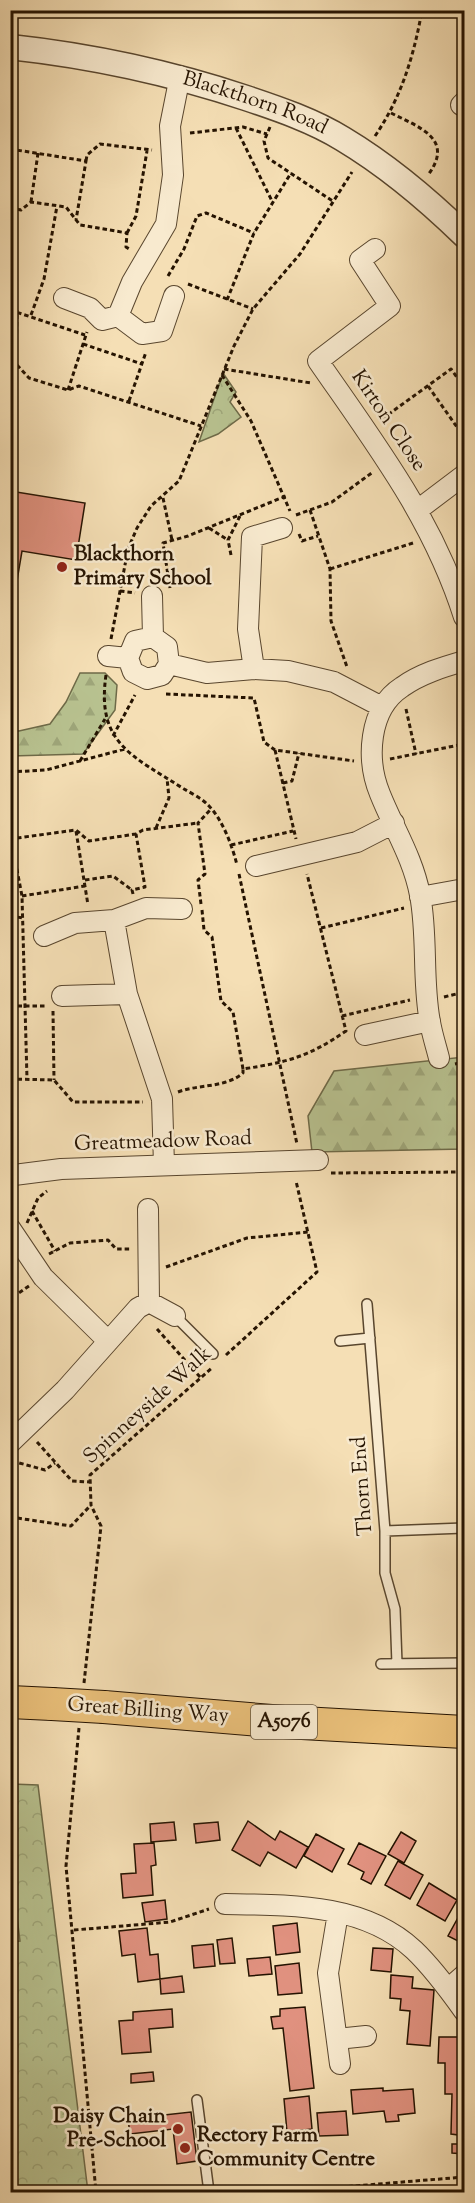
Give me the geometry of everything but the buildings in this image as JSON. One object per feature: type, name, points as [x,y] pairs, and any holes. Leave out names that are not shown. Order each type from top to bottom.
[{"type":"main road","name":"Great Billing Way","points":[[10,1702],[52,1704],[93,1700],[284,1722],[465,1732]]},
{"type":"street","name":"Blackthorn Road","points":[[10,47],[72,54],[180,76],[279,109],[342,138],[417,189],[465,235]]},
{"type":"street","points":[[118,316],[132,282],[166,224],[174,175],[170,141],[180,76]]},
{"type":"street","name":"Kirton Close","points":[[375,249],[360,260],[390,306],[318,361],[418,509],[465,617]]},
{"type":"street","points":[[118,316],[142,334],[162,331],[174,296]]},
{"type":"street","points":[[64,298],[90,308],[102,320],[118,316]]},
{"type":"street","name":"Kirton Close","points":[[418,509],[465,475]]},
{"type":"street","points":[[254,669],[248,629],[252,537],[287,522]]},
{"type":"street","points":[[152,596],[153,637]]},
{"type":"street","points":[[153,637],[166,647],[169,663],[162,675],[147,679],[133,672],[128,658],[135,641],[153,637]]},
{"type":"street","points":[[108,656],[128,658]]},
{"type":"street","points":[[439,1058],[430,1021],[421,901],[410,857],[379,793],[372,763],[372,738],[382,708],[400,687],[437,669],[465,661]]},
{"type":"street","points":[[169,663],[207,673],[254,669],[288,671],[334,682],[382,708]]},
{"type":"street","points":[[256,866],[357,842],[394,823]]},
{"type":"street","points":[[421,901],[465,889]]},
{"type":"street","points":[[44,936],[75,923],[114,920],[146,908],[182,909]]},
{"type":"street","points":[[114,920],[127,994],[162,1098],[164,1165]]},
{"type":"street","points":[[62,996],[127,994]]},
{"type":"street","points":[[365,1035],[430,1021]]},
{"type":"street","name":"Greatmeadow Road","points":[[10,1178],[14,1175],[61,1169],[318,1160]]},
{"type":"street","points":[[10,1443],[65,1390],[107,1340],[143,1305],[149,1258],[148,1209]]},
{"type":"street","points":[[10,1228],[38,1270],[107,1340]]},
{"type":"street","points":[[143,1305],[175,1316]]},
{"type":"street","points":[[225,1904],[293,1905],[361,1918],[386,1930],[413,1949],[465,2011]]},
{"type":"street","points":[[338,1913],[328,1973],[340,2064]]},
{"type":"street","points":[[448,1989],[465,1975]]},
{"type":"street","points":[[337,2039],[366,2036]]},
{"type":"lane","name":"Thorn End","points":[[367,1304],[385,1531],[385,1573],[395,1609],[397,1664]]},
{"type":"lane","points":[[175,1316],[213,1354]]},
{"type":"lane","points":[[340,1341],[370,1338]]},
{"type":"lane","points":[[385,1531],[465,1528]]},
{"type":"lane","points":[[381,1664],[465,1663]]},
{"type":"lane","points":[[197,2100],[209,2193]]},
{"type":"path","points":[[375,136],[391,113],[408,70],[422,10]]},
{"type":"path","points":[[279,109],[264,141],[268,158],[334,202]]},
{"type":"path","points":[[391,113],[426,130],[438,145],[438,162],[417,189]]},
{"type":"path","points":[[76,221],[87,154],[100,144],[147,151],[170,141],[243,126],[267,134]]},
{"type":"path","points":[[236,128],[273,202]]},
{"type":"path","points":[[10,149],[86,161]]},
{"type":"path","points":[[127,233],[136,216],[147,151]]},
{"type":"path","points":[[31,202],[38,153]]},
{"type":"path","points":[[227,300],[254,233],[291,173]]},
{"type":"path","points":[[31,315],[44,279],[57,206]]},
{"type":"path","points":[[168,276],[184,249],[197,216],[206,213],[254,233]]},
{"type":"path","points":[[10,310],[17,310],[86,335]]},
{"type":"path","points":[[16,364],[17,310]]},
{"type":"path","points":[[68,390],[94,312]]},
{"type":"path","points":[[129,401],[152,333]]},
{"type":"path","points":[[83,344],[142,364]]},
{"type":"path","points":[[10,363],[16,364],[29,378],[68,390],[79,386],[201,426]]},
{"type":"path","points":[[224,369],[336,387]]},
{"type":"path","points":[[366,431],[451,369],[465,387]]},
{"type":"path","points":[[221,375],[251,421],[286,496],[287,522],[302,541],[318,536]]},
{"type":"path","points":[[428,386],[465,437]]},
{"type":"path","points":[[287,522],[332,502],[387,462]]},
{"type":"path","points":[[120,591],[152,596],[171,592],[163,543],[209,528],[286,496]]},
{"type":"path","points":[[162,498],[172,540]]},
{"type":"path","points":[[310,510],[330,569],[331,621],[355,693]]},
{"type":"path","points":[[209,528],[228,540]]},
{"type":"path","points":[[330,569],[432,537]]},
{"type":"path","points":[[400,687],[416,754]]},
{"type":"path","points":[[113,736],[137,690]]},
{"type":"path","points":[[156,693],[254,698],[264,742],[275,750],[372,763],[465,744]]},
{"type":"path","points":[[79,763],[105,719]]},
{"type":"path","points":[[10,772],[46,770],[125,749]]},
{"type":"path","points":[[243,1069],[278,1064],[317,1051],[345,1031],[275,750]]},
{"type":"path","points":[[283,783],[292,781],[299,753]]},
{"type":"path","points":[[155,828],[169,798],[167,778]]},
{"type":"path","points":[[10,795],[17,838],[12,854],[22,896],[27,1079]]},
{"type":"path","points":[[17,838],[76,830],[89,841],[136,834],[143,830],[198,823],[211,809]]},
{"type":"path","points":[[10,1006],[53,1006],[54,1080],[73,1102],[135,1104],[190,1088],[234,1081],[243,1073],[233,1011],[221,1001],[212,937],[204,930],[198,880],[205,873],[198,823]]},
{"type":"path","points":[[76,830],[91,921]]},
{"type":"path","points":[[231,845],[294,831]]},
{"type":"path","points":[[132,890],[145,887],[136,834]]},
{"type":"path","points":[[84,880],[113,876],[132,890],[136,912]]},
{"type":"path","points":[[22,896],[86,886]]},
{"type":"path","points":[[321,928],[421,901]]},
{"type":"path","points":[[10,916],[23,918]]},
{"type":"path","points":[[342,1016],[428,996]]},
{"type":"path","points":[[10,1079],[54,1080]]},
{"type":"path","name":"Spinneyside Walk","points":[[93,1700],[101,1526],[91,1505],[90,1475],[317,1272],[296,1181]]},
{"type":"path","points":[[32,1211],[55,1251]]},
{"type":"path","points":[[10,1304],[13,1297],[55,1251],[70,1244],[108,1240],[116,1249],[149,1258],[170,1267],[247,1238],[308,1232]]},
{"type":"path","points":[[143,1305],[201,1378]]},
{"type":"path","points":[[26,1429],[72,1481],[90,1482]]},
{"type":"path","points":[[10,1461],[45,1470],[55,1463]]},
{"type":"path","points":[[10,1516],[71,1526],[91,1505]]},
{"type":"path","points":[[10,1524],[17,1518]]},
{"type":"path","points":[[78,1739],[66,1866],[74,1930],[96,2193]]},
{"type":"path","points":[[74,1930],[170,1922],[225,1904]]},
{"type":"path","points":[[73,2121],[91,2119]]},
{"type":"path","points":[[281,2193],[465,2177]]},
{"type":"green space","points":[[223,373],[236,392],[230,402],[241,417],[218,434],[199,442]]},
{"type":"green space","points":[[80,673],[105,673],[117,685],[115,710],[83,754],[11,756],[11,730],[19,731],[50,724],[66,702]]},
{"type":"green space","points":[[464,1057],[464,1149],[312,1152],[308,1116],[334,1071]]},
{"type":"green space","points":[[11,1784],[38,1785],[88,2192],[11,2192]]},
{"type":"green space","points":[[10,1862],[20,1941],[11,1942],[10,1942]]},
{"type":"place","name":"Blackthorn Primary School","points":[[62,567]]},
{"type":"place","name":"Daisy Chain Pre-School","points":[[178,2129]]},
{"type":"place","name":"Rectory Farm Community Centre","points":[[185,2148]]}]
